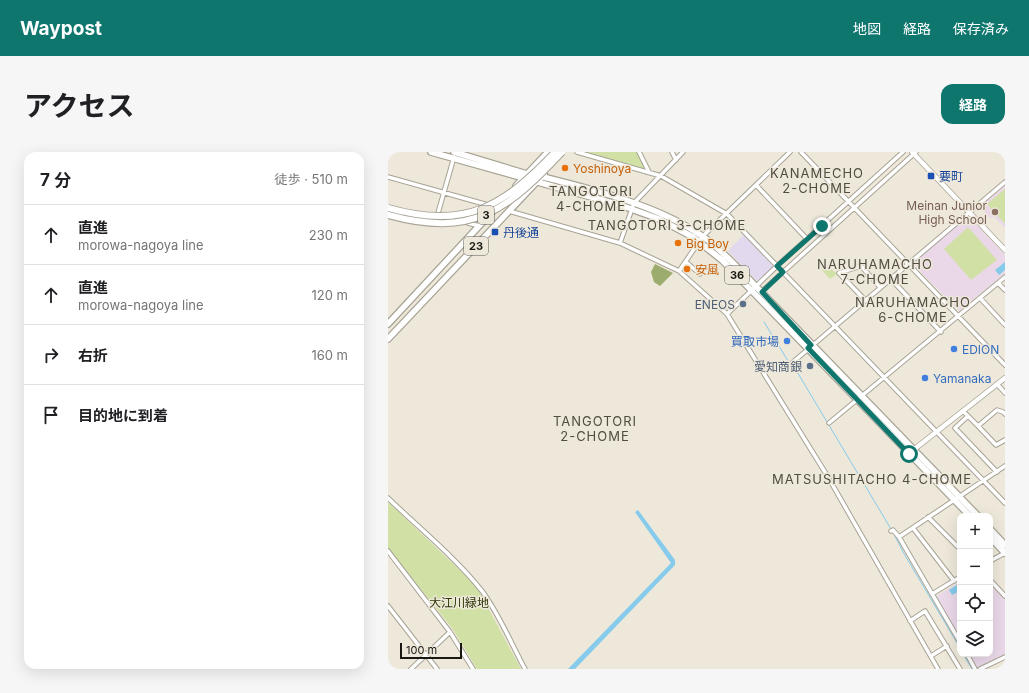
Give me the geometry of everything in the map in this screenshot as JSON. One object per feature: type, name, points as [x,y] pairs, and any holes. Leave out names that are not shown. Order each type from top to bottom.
[{"type":"highway","name":"3","points":[[388,207],[430,216],[476,212],[495,204],[512,193],[533,175],[555,152]]},
{"type":"highway","name":"3","points":[[388,216],[416,222],[437,224],[458,222],[482,216],[504,206],[518,196],[564,152]]},
{"type":"main road","name":"36","points":[[431,152],[455,154],[525,176],[537,182],[632,209],[659,219],[699,242],[722,260],[753,288],[911,452],[957,498],[974,513]]},
{"type":"main road","name":"23","points":[[388,324],[548,152]]},
{"type":"main road","name":"23","points":[[388,339],[564,152]]},
{"type":"main road","name":"36","points":[[525,176],[541,177],[634,203],[669,217],[703,236],[725,254],[753,288],[762,292],[809,346]]},
{"type":"main road","name":"36","points":[[957,498],[968,513]]},
{"type":"main road","points":[[993,532],[1005,545]]},
{"type":"main road","points":[[993,540],[1005,553]]},
{"type":"street","points":[[577,152],[661,176],[727,214],[1005,503]]},
{"type":"street","points":[[639,152],[649,172]]},
{"type":"street","points":[[672,152],[676,160]]},
{"type":"street","points":[[620,243],[634,203],[684,152]]},
{"type":"street","points":[[679,272],[703,236],[790,152]]},
{"type":"street","points":[[801,152],[1005,365]]},
{"type":"street","points":[[727,314],[753,288],[903,152]]},
{"type":"street","points":[[762,292],[914,153],[1005,250]]},
{"type":"street","points":[[438,214],[455,154]]},
{"type":"street","points":[[388,176],[497,207]]},
{"type":"street","points":[[793,362],[809,346],[835,326],[1005,182]]},
{"type":"street","points":[[756,185],[807,239]]},
{"type":"street","points":[[388,207],[408,212],[438,214],[479,226]]},
{"type":"street","points":[[510,211],[620,243],[679,272],[727,314],[828,477],[938,669]]},
{"type":"street","points":[[686,262],[700,274]]},
{"type":"street","points":[[865,300],[839,273],[861,266],[880,287]]},
{"type":"street","points":[[829,423],[859,397],[941,332],[1005,277]]},
{"type":"street","points":[[890,278],[941,332]]},
{"type":"street","points":[[998,283],[1005,290]]},
{"type":"street","points":[[980,298],[1005,325]]},
{"type":"street","points":[[911,452],[1005,378]]},
{"type":"street","points":[[997,384],[1005,393]]},
{"type":"street","points":[[978,426],[997,410],[1005,414]]},
{"type":"street","points":[[963,411],[996,445],[1005,440]]},
{"type":"street","points":[[968,416],[955,428],[997,472]]},
{"type":"street","points":[[899,537],[1005,466]]},
{"type":"street","points":[[388,498],[468,575],[482,592],[492,607],[524,669]]},
{"type":"street","points":[[928,518],[959,549]]},
{"type":"street","points":[[912,528],[954,581]]},
{"type":"street","points":[[892,531],[899,537],[957,637]]},
{"type":"street","points":[[388,551],[450,632],[473,669]]},
{"type":"street","points":[[993,559],[1005,553]]},
{"type":"street","points":[[932,594],[957,579]]},
{"type":"street","points":[[993,583],[1005,596]]},
{"type":"street","points":[[388,606],[437,669]]},
{"type":"street","points":[[910,621],[925,611],[960,669]]},
{"type":"street","points":[[411,669],[426,653],[450,632]]},
{"type":"street","points":[[931,656],[946,646]]},
{"type":"street","points":[[969,657],[975,669]]},
{"type":"street","points":[[980,669],[1005,657]]},
{"type":"shaded area","name":"Meinan Junior High School","points":[[1005,186],[1005,228],[994,217],[990,218],[980,207]]},
{"type":"shaded area","points":[[967,217],[969,217],[1005,255],[1005,273],[959,311],[914,265],[914,262]]},
{"type":"shaded area","points":[[744,234],[774,267],[757,281],[728,251]]},
{"type":"shaded area","points":[[957,584],[957,633],[937,598],[938,595]]},
{"type":"shaded area","points":[[993,588],[1005,600],[1005,654],[977,668],[971,657],[993,657]]},
{"type":"green space","points":[[582,152],[637,152],[645,167],[644,169]]},
{"type":"green space","points":[[1005,189],[1005,224],[987,204]]},
{"type":"green space","points":[[967,228],[969,228],[997,260],[971,280],[944,249]]},
{"type":"green space","points":[[655,264],[673,273],[660,286],[654,282],[651,272]]},
{"type":"green space","points":[[829,267],[837,274],[830,279],[821,269]]},
{"type":"green space","name":"大江川緑地","points":[[388,502],[466,576],[480,593],[521,669],[477,669],[452,628],[388,548]]},
{"type":"water","points":[[1005,262],[1005,270],[999,275],[995,270]]},
{"type":"water","points":[[638,510],[675,560],[675,565],[575,669],[568,669],[671,563],[635,512]]},
{"type":"water","points":[[957,585],[957,592],[952,595],[949,590]]},
{"type":"waterway","points":[[764,322],[790,364],[796,370],[891,529]]},
{"type":"waterway","points":[[894,534],[903,552],[957,643]]},
{"type":"waterway","points":[[965,657],[972,669]]},
{"type":"place","name":"Yoshinoya","points":[[565,168]]},
{"type":"place","name":"要町","points":[[931,176]]},
{"type":"place","name":"Meinan Junior High School","points":[[995,212]]},
{"type":"place","name":"丹後通","points":[[495,232]]},
{"type":"place","name":"Big Boy","points":[[678,243]]},
{"type":"place","name":"安風","points":[[687,269]]},
{"type":"place","name":"ENEOS","points":[[743,304]]},
{"type":"place","name":"買取市場","points":[[787,341]]},
{"type":"place","name":"EDION","points":[[954,349]]},
{"type":"place","name":"愛知商銀","points":[[810,366]]},
{"type":"place","name":"Yamanaka","points":[[925,378]]},
{"type":"district","name":"KANAMECHO 2-CHOME","points":[[817,180]]},
{"type":"district","name":"TANGOTORI 4-CHOME","points":[[591,198]]},
{"type":"district","name":"TANGOTORI 3-CHOME","points":[[667,225]]},
{"type":"district","name":"NARUHAMACHO 7-CHOME","points":[[875,272]]},
{"type":"district","name":"NARUHAMACHO 6-CHOME","points":[[913,310]]},
{"type":"district","name":"TANGOTORI 2-CHOME","points":[[595,428]]},
{"type":"district","name":"MATSUSHITACHO 4-CHOME","points":[[872,479]]},
{"type":"route","points":[[822,226],[777,266],[783,272],[762,292],[811,345],[808,348],[909,454]]}]
